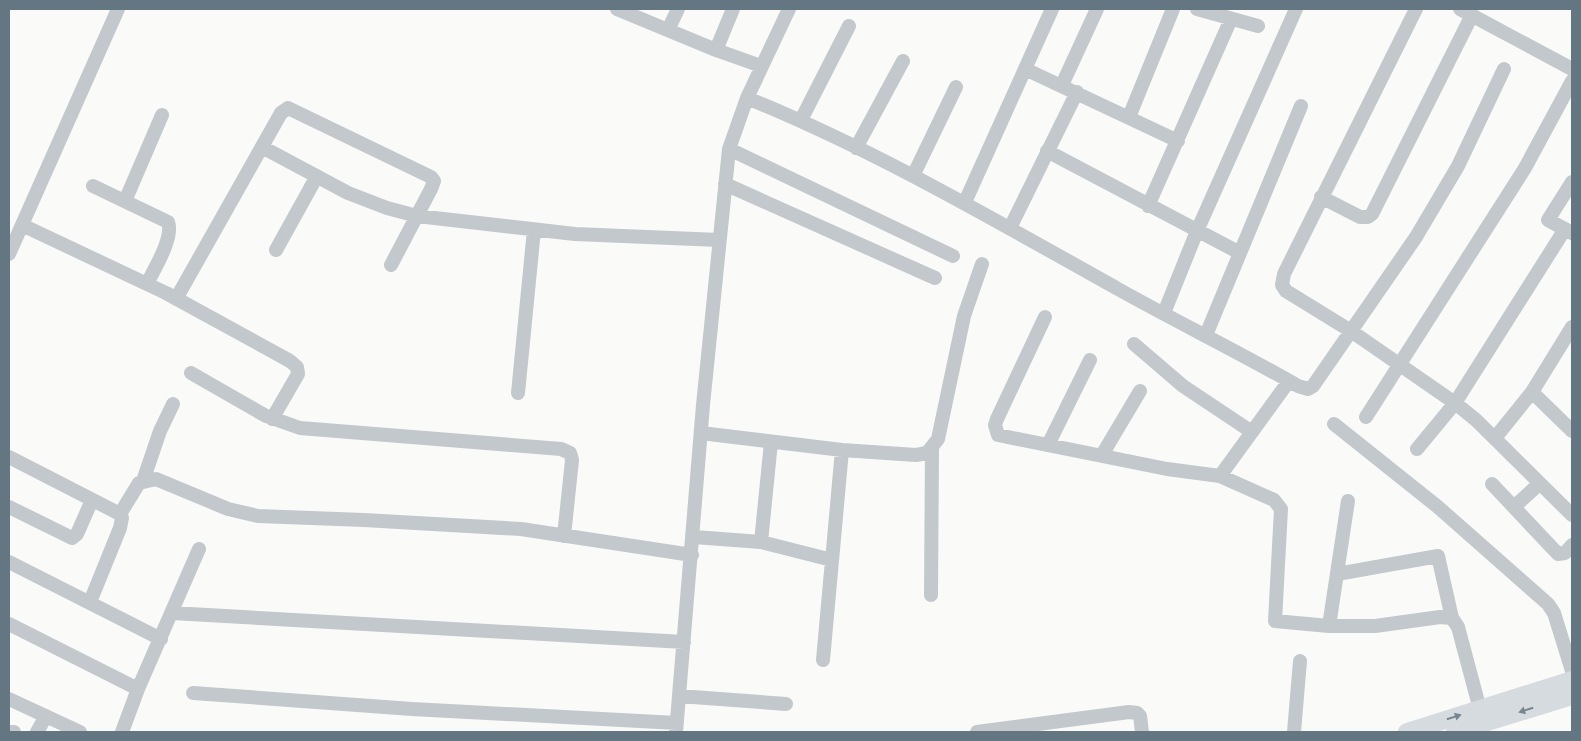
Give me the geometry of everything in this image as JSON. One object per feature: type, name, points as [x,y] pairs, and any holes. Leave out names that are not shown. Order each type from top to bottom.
[{"type":"main road","points":[[1455,732],[1482,716],[1572,680]]},
{"type":"main road","points":[[1407,732],[1572,696]]},
{"type":"street","points":[[9,254],[118,9]]},
{"type":"street","points":[[668,30],[678,9]]},
{"type":"street","points":[[716,50],[733,9]]},
{"type":"street","points":[[193,693],[677,728],[701,433],[729,149],[747,98],[789,9]]},
{"type":"street","points":[[965,202],[1052,9]]},
{"type":"street","points":[[1062,85],[1097,9]]},
{"type":"street","points":[[1128,116],[1172,9]]},
{"type":"street","points":[[1197,9],[1258,26]]},
{"type":"street","points":[[1164,313],[1197,231],[1296,9]]},
{"type":"street","points":[[1416,9],[1321,197],[1284,274],[1282,286],[1286,291],[1351,331],[1455,403],[1495,438],[1572,515]]},
{"type":"street","points":[[622,10],[716,50],[761,66]]},
{"type":"street","points":[[1321,197],[1360,217],[1368,217],[1372,214],[1466,12],[1572,69]]},
{"type":"street","points":[[1148,206],[1231,19]]},
{"type":"street","points":[[801,120],[849,26]]},
{"type":"street","points":[[856,148],[903,61]]},
{"type":"street","points":[[1025,69],[1178,141]]},
{"type":"street","points":[[747,98],[801,120],[965,202],[1164,313],[1206,334],[1289,381],[1308,389],[1313,386],[1416,237],[1458,166],[1504,70]]},
{"type":"street","points":[[1366,416],[1400,366],[1525,168],[1572,81]]},
{"type":"street","points":[[913,176],[956,87]]},
{"type":"street","points":[[1010,228],[1077,92]]},
{"type":"street","points":[[1206,334],[1300,106]]},
{"type":"street","points":[[176,299],[284,110],[293,109],[431,177],[433,185],[391,265]]},
{"type":"street","points":[[125,201],[162,115]]},
{"type":"street","points":[[262,147],[348,193],[379,205],[417,216],[534,230],[720,240]]},
{"type":"street","points":[[729,149],[953,256]]},
{"type":"street","points":[[1047,151],[1240,253]]},
{"type":"street","points":[[276,250],[317,176]]},
{"type":"street","points":[[1417,449],[1455,403],[1569,232],[1548,220],[1572,182]]},
{"type":"street","points":[[725,184],[935,278]]},
{"type":"street","points":[[93,186],[159,216],[168,222],[171,228],[169,237],[147,284]]},
{"type":"street","points":[[22,225],[176,299],[275,352],[297,368],[295,380],[272,419]]},
{"type":"street","points":[[518,393],[534,230]]},
{"type":"street","points":[[701,433],[842,450],[916,456],[927,453],[938,439],[964,316],[982,264]]},
{"type":"street","points":[[1045,317],[995,425],[996,432],[1004,438],[1102,455],[1166,469],[1220,476],[1279,503],[1281,508],[1275,621],[1329,626],[1374,626],[1440,617],[1452,618]]},
{"type":"street","points":[[1495,438],[1532,392],[1572,327]]},
{"type":"street","points":[[1134,344],[1183,386],[1252,432]]},
{"type":"street","points":[[1048,445],[1090,360]]},
{"type":"street","points":[[190,373],[272,419],[300,428],[562,449],[570,453],[572,460],[564,536]]},
{"type":"street","points":[[1220,476],[1289,381]]},
{"type":"street","points":[[1102,455],[1140,391]]},
{"type":"street","points":[[1532,392],[1572,431]]},
{"type":"street","points":[[120,514],[134,489],[143,481],[160,430],[173,404]]},
{"type":"street","points":[[1334,424],[1438,507],[1548,604],[1554,614],[1572,671]]},
{"type":"street","points":[[761,542],[771,442]]},
{"type":"street","points":[[931,595],[932,449]]},
{"type":"street","points":[[823,660],[842,450]]},
{"type":"street","points":[[9,457],[120,514],[122,518],[120,528],[90,602]]},
{"type":"street","points":[[143,481],[156,479],[228,509],[258,516],[491,527],[692,555]]},
{"type":"street","points":[[1492,484],[1558,554],[1564,553],[1572,545]]},
{"type":"street","points":[[1514,507],[1539,484]]},
{"type":"street","points":[[9,507],[72,538],[77,534],[92,500]]},
{"type":"street","points":[[1329,626],[1348,501]]},
{"type":"street","points":[[694,537],[761,542],[832,560]]},
{"type":"street","points":[[122,732],[138,689],[200,549]]},
{"type":"street","points":[[1338,574],[1438,556],[1452,618],[1458,627],[1482,716]]},
{"type":"street","points":[[9,562],[161,639]]},
{"type":"street","points":[[172,613],[684,642]]},
{"type":"street","points":[[9,624],[138,689]]},
{"type":"street","points":[[1294,732],[1300,661]]},
{"type":"street","points":[[679,696],[786,704]]},
{"type":"street","points":[[9,699],[80,732]]},
{"type":"street","points":[[977,732],[1129,712],[1137,713],[1140,716],[1142,732]]},
{"type":"street","points":[[37,732],[46,716]]},
{"type":"street","points":[[9,732],[14,732]]}]
